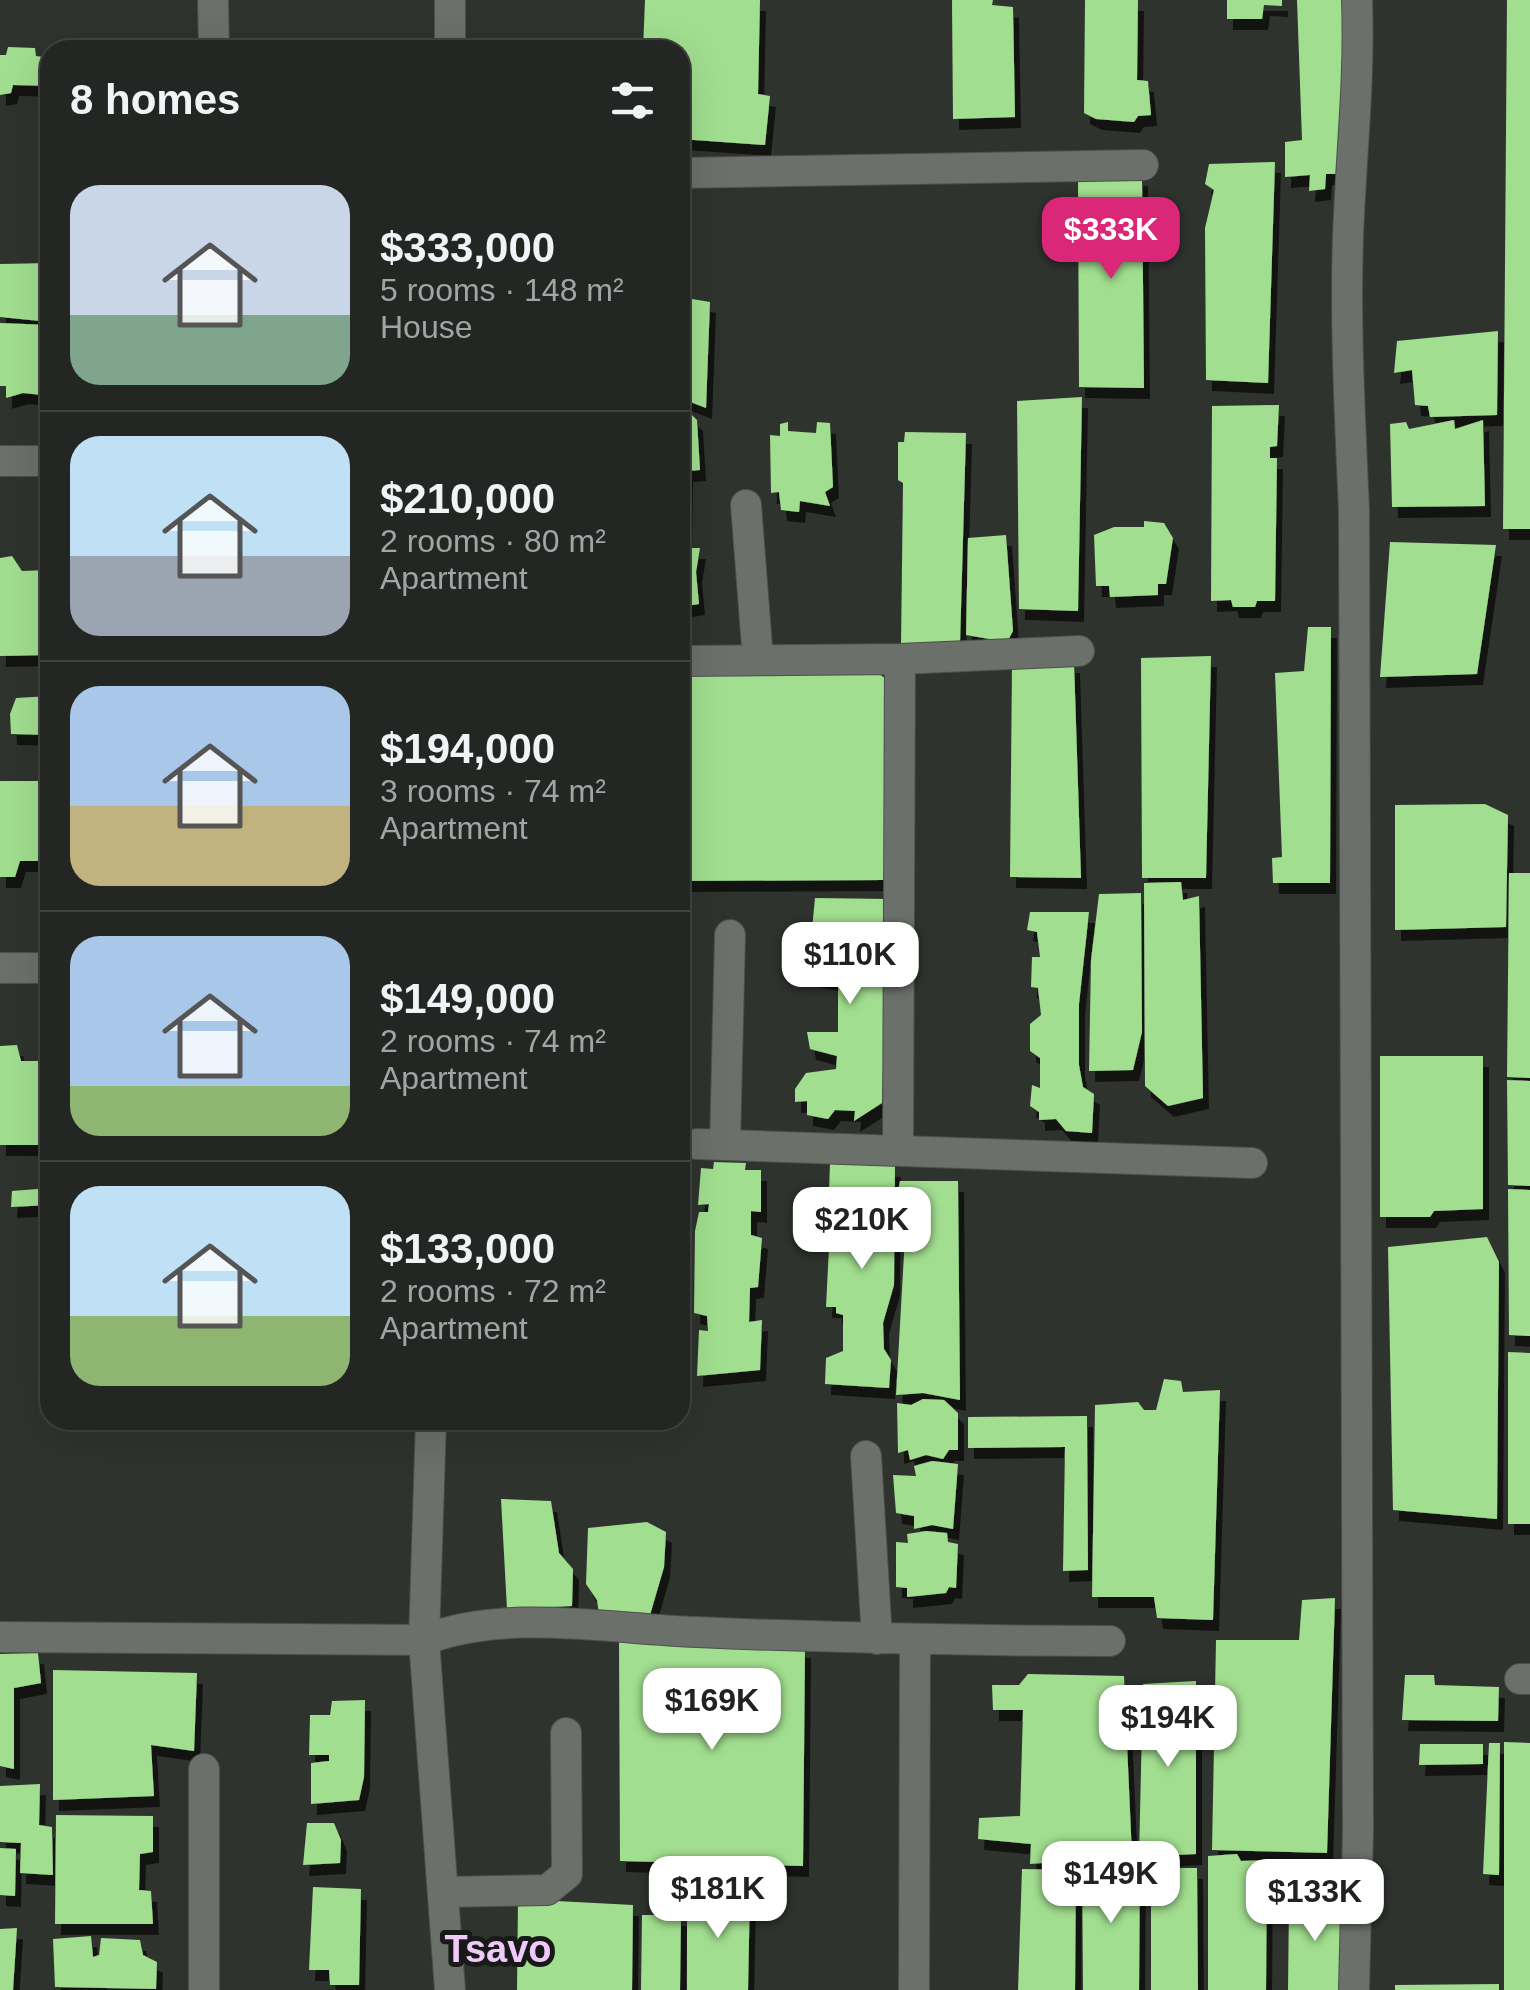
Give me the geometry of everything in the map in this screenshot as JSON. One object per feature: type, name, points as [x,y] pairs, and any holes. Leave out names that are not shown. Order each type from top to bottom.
[{"type":"street","points":[[213,0],[214,40]]},
{"type":"street","points":[[450,0],[450,40]]},
{"type":"street","points":[[1354,1990],[1358,1832],[1354,510],[1347,349],[1348,234],[1360,79],[1357,0]]},
{"type":"street","points":[[690,172],[1143,165]]},
{"type":"street","points":[[0,461],[40,461]]},
{"type":"street","points":[[746,506],[758,660]]},
{"type":"street","points":[[690,661],[900,660],[1079,651]]},
{"type":"street","points":[[898,1150],[900,660]]},
{"type":"street","points":[[730,935],[711,1144],[1252,1163]]},
{"type":"street","points":[[0,968],[40,968]]},
{"type":"street","points":[[432,1430],[424,1640],[450,1990]]},
{"type":"street","points":[[866,1456],[877,1639]]},
{"type":"street","points":[[0,1637],[424,1640],[462,1626],[915,1641],[1110,1642]]},
{"type":"street","points":[[914,1990],[915,1641]]},
{"type":"street","points":[[442,1892],[546,1890],[567,1874],[566,1733]]},
{"type":"street","points":[[204,1769],[204,1990]]},
{"type":"building","points":[[645,0],[760,0],[758,94],[770,96],[765,145],[690,140],[690,40],[643,40]]},
{"type":"building","points":[[952,0],[993,0],[992,5],[1013,7],[1015,117],[953,119]]},
{"type":"building","points":[[1085,0],[1138,0],[1137,80],[1148,81],[1151,115],[1138,116],[1134,122],[1096,119],[1084,113]]},
{"type":"building","points":[[1227,0],[1282,0],[1282,6],[1264,5],[1262,19],[1227,19]]},
{"type":"building","points":[[1297,0],[1348,0],[1347,174],[1326,174],[1325,189],[1309,191],[1310,175],[1285,177],[1285,142],[1302,140]]},
{"type":"building","points":[[1507,0],[1530,0],[1530,529],[1503,529]]},
{"type":"building","points":[[8,47],[35,48],[36,56],[40,57],[40,86],[13,85],[11,93],[0,95],[0,55],[6,55]]},
{"type":"building","points":[[1275,162],[1268,383],[1206,380],[1205,228],[1214,190],[1205,184],[1209,164]]},
{"type":"building","points":[[1142,175],[1144,388],[1079,387],[1078,178]]},
{"type":"building","points":[[40,263],[40,321],[0,317],[0,264]]},
{"type":"building","points":[[690,299],[710,302],[706,408],[690,402]]},
{"type":"building","points":[[0,323],[40,325],[40,395],[23,393],[6,398],[6,386],[0,386]]},
{"type":"building","points":[[1498,331],[1497,415],[1430,417],[1428,406],[1415,405],[1412,370],[1394,373],[1397,341]]},
{"type":"building","points":[[1082,397],[1078,611],[1019,609],[1017,401]]},
{"type":"building","points":[[1279,405],[1277,446],[1270,447],[1270,458],[1277,458],[1275,601],[1257,601],[1255,607],[1233,607],[1231,600],[1211,601],[1212,406]]},
{"type":"building","points":[[690,413],[697,420],[700,470],[690,471]]},
{"type":"building","points":[[1454,420],[1455,429],[1483,420],[1485,506],[1392,507],[1390,424],[1406,422],[1409,429]]},
{"type":"building","points":[[788,422],[788,431],[816,433],[817,422],[830,423],[833,487],[825,492],[830,506],[800,501],[799,512],[781,510],[779,492],[771,493],[770,435],[780,436],[780,424]]},
{"type":"building","points":[[905,432],[966,433],[960,644],[901,646],[903,483],[898,480],[898,442],[904,442]]},
{"type":"building","points":[[1144,521],[1164,523],[1173,538],[1166,584],[1158,584],[1158,595],[1110,597],[1109,586],[1096,586],[1094,535],[1114,527],[1144,527]]},
{"type":"building","points":[[1006,535],[1013,631],[1007,642],[966,635],[968,538]]},
{"type":"building","points":[[1390,542],[1496,545],[1477,674],[1380,677]]},
{"type":"building","points":[[690,548],[700,548],[696,572],[699,604],[690,605]]},
{"type":"building","points":[[12,556],[22,571],[40,570],[40,655],[0,656],[0,558]]},
{"type":"building","points":[[1308,627],[1331,627],[1330,883],[1273,883],[1272,858],[1282,857],[1275,673],[1304,671]]},
{"type":"building","points":[[1211,656],[1206,878],[1142,878],[1141,658]]},
{"type":"building","points":[[1074,662],[1081,878],[1010,877],[1012,665]]},
{"type":"building","points":[[872,669],[889,681],[884,880],[690,881],[690,672]]},
{"type":"building","points":[[40,697],[40,735],[11,734],[10,714],[16,698]]},
{"type":"building","points":[[0,781],[40,781],[40,861],[20,861],[15,877],[0,877]]},
{"type":"building","points":[[1485,804],[1508,815],[1506,927],[1395,930],[1395,805]]},
{"type":"building","points":[[1509,873],[1530,873],[1530,1078],[1507,1077]]},
{"type":"building","points":[[1181,882],[1183,900],[1199,896],[1203,1098],[1168,1106],[1145,1086],[1144,883]]},
{"type":"building","points":[[1141,893],[1142,1032],[1133,1070],[1089,1071],[1091,960],[1099,894]]},
{"type":"building","points":[[815,898],[888,899],[882,1103],[854,1121],[855,1111],[835,1110],[828,1119],[807,1115],[807,1101],[795,1102],[795,1089],[806,1073],[836,1069],[837,1056],[810,1049],[807,1032],[838,1032],[838,981],[811,976],[810,955],[839,955],[838,944],[811,940]]},
{"type":"building","points":[[1030,912],[1089,912],[1079,1004],[1079,1065],[1083,1087],[1094,1094],[1092,1133],[1066,1131],[1056,1119],[1039,1120],[1039,1112],[1030,1106],[1032,1085],[1040,1088],[1040,1058],[1030,1051],[1030,1024],[1041,1015],[1038,988],[1031,987],[1032,957],[1040,957],[1037,932],[1027,930]]},
{"type":"building","points":[[17,1045],[21,1061],[40,1061],[40,1145],[0,1145],[0,1046]]},
{"type":"building","points":[[1380,1056],[1483,1056],[1483,1209],[1434,1211],[1430,1217],[1380,1217]]},
{"type":"building","points":[[1507,1080],[1530,1081],[1530,1186],[1508,1185]]},
{"type":"building","points":[[714,1162],[746,1163],[745,1170],[761,1170],[761,1212],[751,1211],[751,1235],[762,1238],[758,1287],[750,1288],[749,1322],[762,1320],[760,1370],[697,1376],[699,1330],[708,1331],[707,1316],[694,1313],[695,1231],[699,1212],[708,1212],[709,1204],[698,1205],[701,1168],[713,1169]]},
{"type":"building","points":[[830,1162],[895,1166],[894,1285],[883,1323],[884,1349],[891,1360],[889,1388],[825,1384],[826,1358],[843,1351],[843,1315],[836,1313],[836,1307],[826,1307],[829,1247],[838,1246],[842,1213],[840,1201],[829,1193]]},
{"type":"building","points":[[900,1181],[958,1181],[960,1400],[923,1393],[896,1395],[906,1219],[896,1200]]},
{"type":"building","points":[[40,1189],[40,1206],[11,1207],[12,1191]]},
{"type":"building","points":[[1508,1189],[1530,1190],[1530,1336],[1509,1335]]},
{"type":"building","points":[[1487,1237],[1499,1262],[1497,1519],[1393,1510],[1388,1247]]},
{"type":"building","points":[[1508,1352],[1530,1353],[1530,1524],[1508,1524]]},
{"type":"building","points":[[1164,1379],[1181,1381],[1183,1392],[1220,1390],[1213,1620],[1157,1618],[1154,1597],[1092,1597],[1095,1405],[1138,1402],[1144,1410],[1156,1410]]},
{"type":"building","points":[[923,1399],[944,1400],[958,1413],[958,1450],[949,1450],[943,1459],[926,1455],[910,1460],[908,1450],[898,1453],[897,1403],[911,1405]]},
{"type":"building","points":[[1087,1416],[1088,1570],[1063,1571],[1065,1447],[968,1448],[968,1417]]},
{"type":"building","points":[[932,1461],[958,1464],[953,1529],[932,1525],[914,1529],[914,1516],[896,1513],[893,1475],[916,1476],[914,1466]]},
{"type":"building","points":[[501,1499],[551,1501],[559,1553],[573,1569],[572,1606],[507,1609]]},
{"type":"building","points":[[647,1522],[666,1532],[664,1567],[650,1615],[599,1615],[597,1600],[586,1584],[588,1528]]},
{"type":"building","points":[[947,1533],[948,1542],[958,1544],[956,1588],[949,1587],[946,1593],[907,1597],[907,1588],[896,1587],[896,1542],[908,1543],[907,1534]]},
{"type":"building","points":[[1335,1598],[1327,1853],[1212,1850],[1216,1640],[1299,1640],[1302,1600]]},
{"type":"building","points":[[619,1640],[805,1647],[803,1866],[620,1861]]},
{"type":"building","points":[[38,1653],[41,1683],[14,1688],[14,1769],[0,1766],[0,1654]]},
{"type":"building","points":[[53,1670],[197,1673],[194,1751],[151,1745],[154,1796],[53,1800]]},
{"type":"building","points":[[1028,1674],[1124,1676],[1132,1856],[1030,1864],[1031,1844],[978,1839],[979,1818],[1020,1816],[1023,1710],[993,1710],[992,1685],[1019,1685]]},
{"type":"building","points":[[1405,1675],[1434,1675],[1435,1685],[1499,1687],[1498,1721],[1402,1720]]},
{"type":"building","points":[[1196,1681],[1196,1854],[1139,1857],[1143,1684]]},
{"type":"building","points":[[365,1700],[364,1777],[359,1800],[311,1804],[311,1763],[329,1761],[329,1755],[309,1755],[310,1715],[330,1715],[332,1701]]},
{"type":"building","points":[[1504,1742],[1530,1743],[1530,1990],[1504,1990]]},
{"type":"building","points":[[1489,1743],[1500,1743],[1499,1875],[1483,1874]]},
{"type":"building","points":[[1420,1744],[1483,1744],[1483,1764],[1419,1765]]},
{"type":"building","points":[[40,1784],[39,1825],[52,1827],[53,1875],[20,1873],[21,1843],[0,1842],[0,1786]]},
{"type":"building","points":[[56,1815],[153,1816],[153,1852],[140,1854],[139,1890],[151,1891],[153,1924],[55,1924]]},
{"type":"building","points":[[307,1823],[334,1823],[341,1840],[340,1863],[303,1865]]},
{"type":"building","points":[[0,1848],[16,1849],[15,1896],[0,1895]]},
{"type":"building","points":[[1237,1854],[1241,1861],[1267,1860],[1266,1990],[1208,1990],[1208,1856]]},
{"type":"building","points":[[1140,1862],[1139,1990],[1083,1990],[1082,1863]]},
{"type":"building","points":[[1151,1868],[1197,1868],[1198,1990],[1151,1990]]},
{"type":"building","points":[[1022,1869],[1076,1870],[1075,1990],[1018,1990]]},
{"type":"building","points":[[313,1887],[361,1889],[359,1985],[330,1985],[329,1970],[309,1970]]},
{"type":"building","points":[[750,1889],[748,1990],[687,1990],[687,1895]]},
{"type":"building","points":[[1341,1894],[1341,1990],[1288,1990],[1289,1901]]},
{"type":"building","points":[[518,1899],[633,1905],[632,1990],[517,1990]]},
{"type":"building","points":[[642,1915],[681,1915],[680,1990],[641,1990]]},
{"type":"building","points":[[17,1928],[13,1990],[0,1990],[0,1929]]},
{"type":"building","points":[[91,1936],[93,1957],[99,1955],[101,1938],[140,1940],[143,1955],[157,1962],[156,1989],[55,1987],[53,1939]]},
{"type":"building","points":[[1499,1984],[1499,1990],[1395,1990],[1395,1985]]},
{"type":"district","name":"Tsavo","points":[[498,1949]]}]
